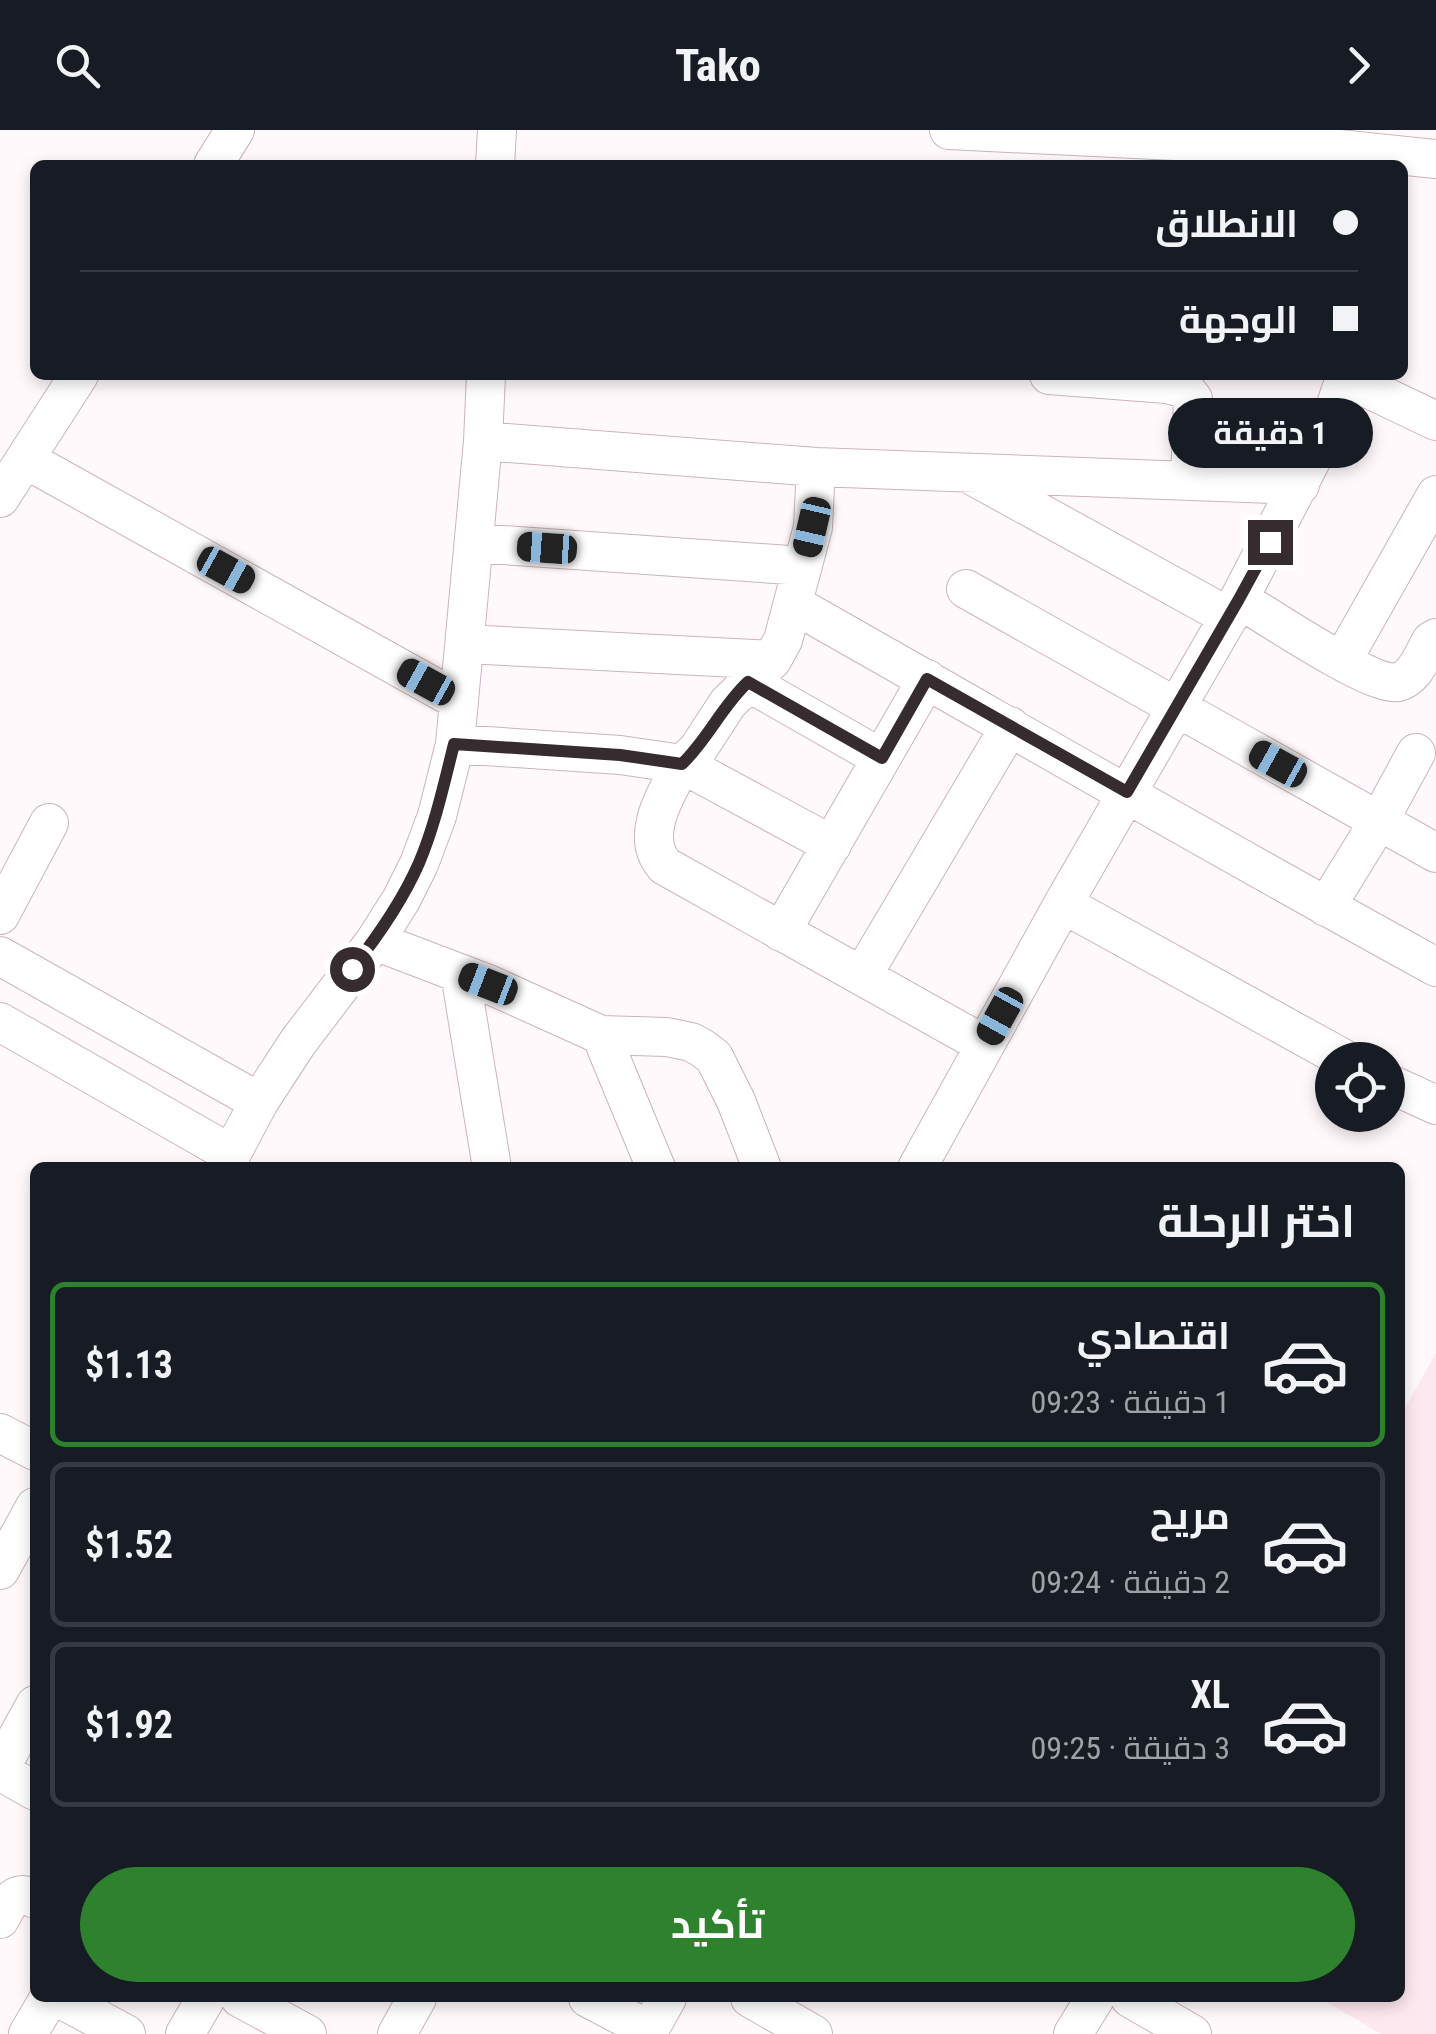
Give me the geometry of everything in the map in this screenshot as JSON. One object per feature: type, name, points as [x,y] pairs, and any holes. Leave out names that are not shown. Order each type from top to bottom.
[{"type":"street","points":[[216,160],[235,130]]},
{"type":"street","points":[[495,160],[497,130]]},
{"type":"street","points":[[949,130],[1364,158],[1436,158]]},
{"type":"street","points":[[0,498],[76,380]]},
{"type":"street","points":[[0,1022],[228,1160],[259,1102],[401,900],[436,816],[454,744],[459,701],[486,380]]},
{"type":"street","points":[[1114,380],[1166,384],[1185,389],[1193,399],[1190,480]]},
{"type":"street","points":[[920,1162],[1234,608],[1328,428],[1345,380]]},
{"type":"street","points":[[1352,380],[1436,421]]},
{"type":"street","points":[[483,441],[816,467],[1300,485]]},
{"type":"street","points":[[25,459],[459,701]]},
{"type":"street","points":[[816,467],[812,527],[783,640],[682,764],[657,817],[654,833],[659,859],[680,876],[985,1044]]},
{"type":"street","points":[[967,472],[1386,682],[1399,682],[1410,676],[1436,638]]},
{"type":"street","points":[[1342,661],[1436,495]]},
{"type":"street","points":[[474,543],[804,566]]},
{"type":"street","points":[[966,588],[1436,853]]},
{"type":"street","points":[[793,604],[1436,967]]},
{"type":"street","points":[[465,644],[760,671],[882,758]]},
{"type":"street","points":[[781,932],[927,679]]},
{"type":"street","points":[[862,976],[1010,726]]},
{"type":"street","points":[[454,744],[620,755],[682,764],[832,845]]},
{"type":"street","points":[[1326,907],[1416,753]]},
{"type":"street","points":[[0,915],[49,823]]},
{"type":"street","points":[[1063,904],[1315,1043]]},
{"type":"street","points":[[375,941],[547,1009],[601,1035],[668,1037],[691,1042],[714,1057],[760,1162]]},
{"type":"street","points":[[0,956],[259,1102]]},
{"type":"street","points":[[460,973],[491,1162]]},
{"type":"street","points":[[601,1035],[654,1162]]},
{"type":"street","points":[[1405,1091],[1436,1105]]},
{"type":"street","points":[[0,1432],[30,1449]]},
{"type":"street","points":[[0,1570],[30,1516]]},
{"type":"street","points":[[30,1714],[0,1770],[30,1788]]},
{"type":"street","points":[[0,1918],[11,1898],[30,1896]]},
{"type":"street","points":[[28,2034],[47,2002]]},
{"type":"street","points":[[67,2002],[126,2034]]},
{"type":"street","points":[[185,2034],[204,2002]]},
{"type":"street","points":[[247,2002],[307,2034]]},
{"type":"street","points":[[595,2002],[648,2032],[665,2002]]},
{"type":"street","points":[[757,2002],[813,2034]]},
{"type":"street","points":[[1074,2034],[1093,2002]]},
{"type":"street","points":[[1137,2002],[1192,2034]]},
{"type":"shaded area","points":[[1436,1353],[1436,2034],[1381,2034],[1327,2002],[1405,2002],[1405,1408]]},
{"type":"route","points":[[352,969],[375,941],[419,864],[454,744],[620,755],[682,764],[698,749],[728,703],[748,682],[882,758],[927,679],[1127,792],[1270,542]]}]
